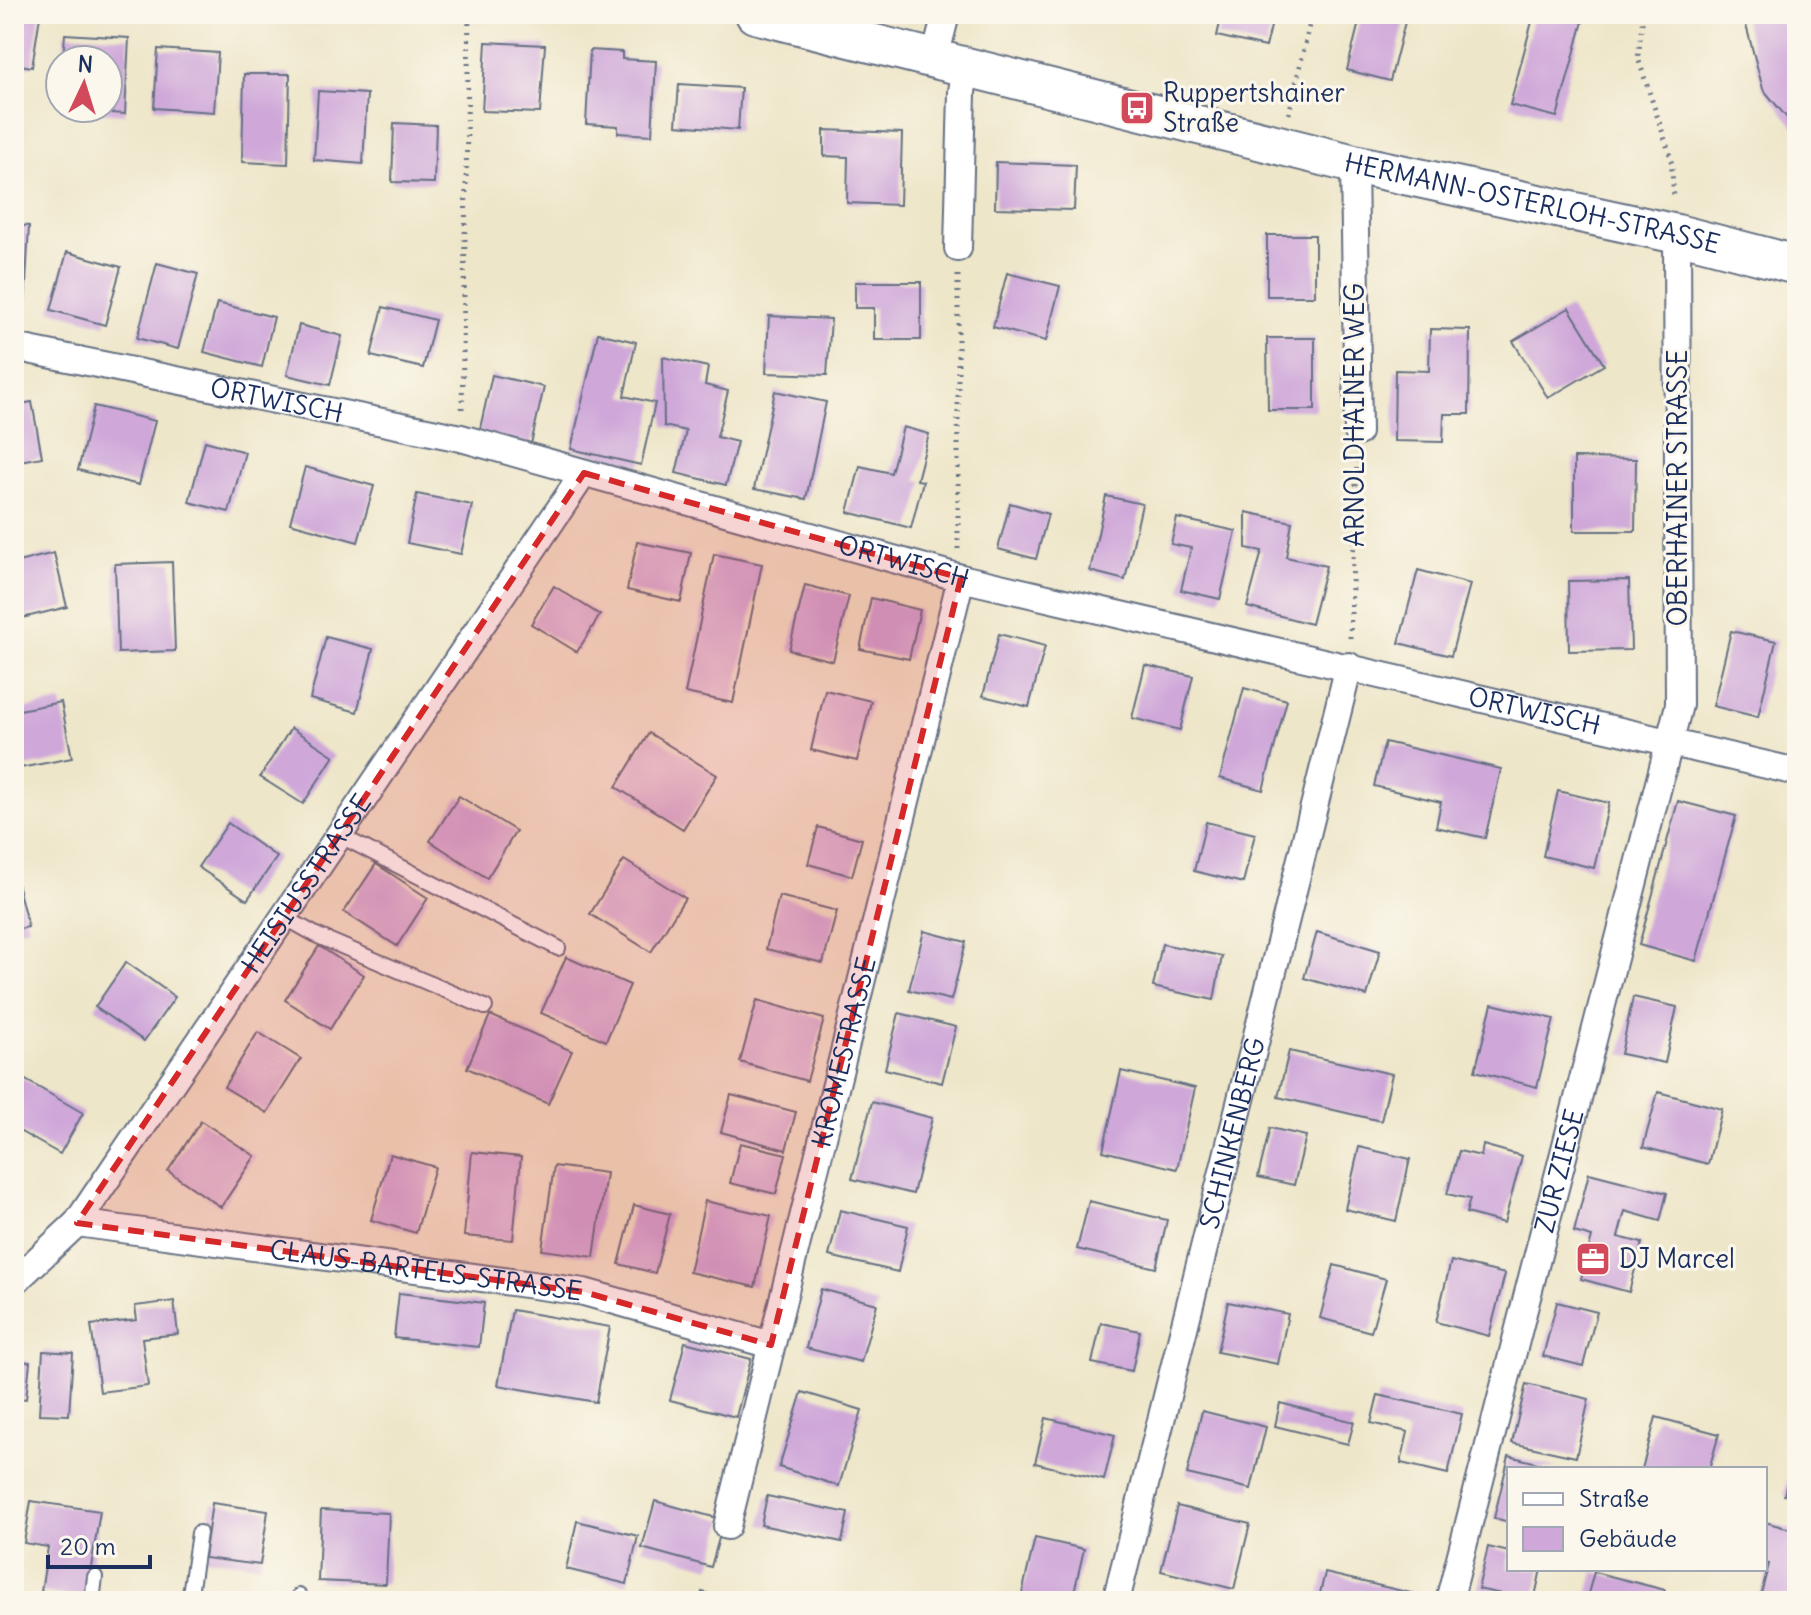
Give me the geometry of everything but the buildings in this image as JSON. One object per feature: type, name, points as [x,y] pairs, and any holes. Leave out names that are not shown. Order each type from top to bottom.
[{"type":"street","name":"HERMANN-OSTERLOH-STRASSE","points":[[755,14],[1354,164],[1677,234],[1797,265]]},
{"type":"street","points":[[946,14],[958,248]]},
{"type":"street","name":"ARNOLDHAINER WEG","points":[[1354,164],[1358,432]]},
{"type":"street","name":"OBERHAINER STRASSE","points":[[1669,741],[1679,705],[1677,234]]},
{"type":"street","name":"ORTWISCH","points":[[14,347],[461,438],[961,578],[1797,772]]},
{"type":"street","name":"HEISIUSSTRASSE","points":[[14,1282],[77,1223],[584,473]]},
{"type":"street","name":"KROMESTRASSE","points":[[727,1526],[961,578]]},
{"type":"street","name":"SCHINKENBERG","points":[[1116,1601],[1349,666]]},
{"type":"street","name":"ZUR ZIESE","points":[[1449,1601],[1669,741]]},
{"type":"street","name":"CLAUS-BARTELS-STRASSE","points":[[77,1223],[584,1292],[771,1345]]},
{"type":"lane","points":[[339,835],[558,948]]},
{"type":"lane","points":[[284,917],[318,936],[485,1007]]},
{"type":"lane","points":[[189,1601],[199,1533]]},
{"type":"lane","points":[[92,1601],[95,1577]]},
{"type":"path","points":[[461,438],[469,14]]},
{"type":"path","points":[[1282,145],[1312,14]]},
{"type":"path","points":[[1643,14],[1638,58],[1671,158],[1677,234]]},
{"type":"path","points":[[958,248],[961,578]]},
{"type":"path","name":"ARNOLDHAINER WEG","points":[[1349,666],[1358,432]]},
{"type":"highlighted area","points":[[584,473],[961,578],[771,1345],[584,1292],[77,1223]]},
{"type":"place","name":"Ruppertshainer Straße","points":[[1137,108]]},
{"type":"place","name":"DJ Marcel","points":[[1593,1259]]}]
